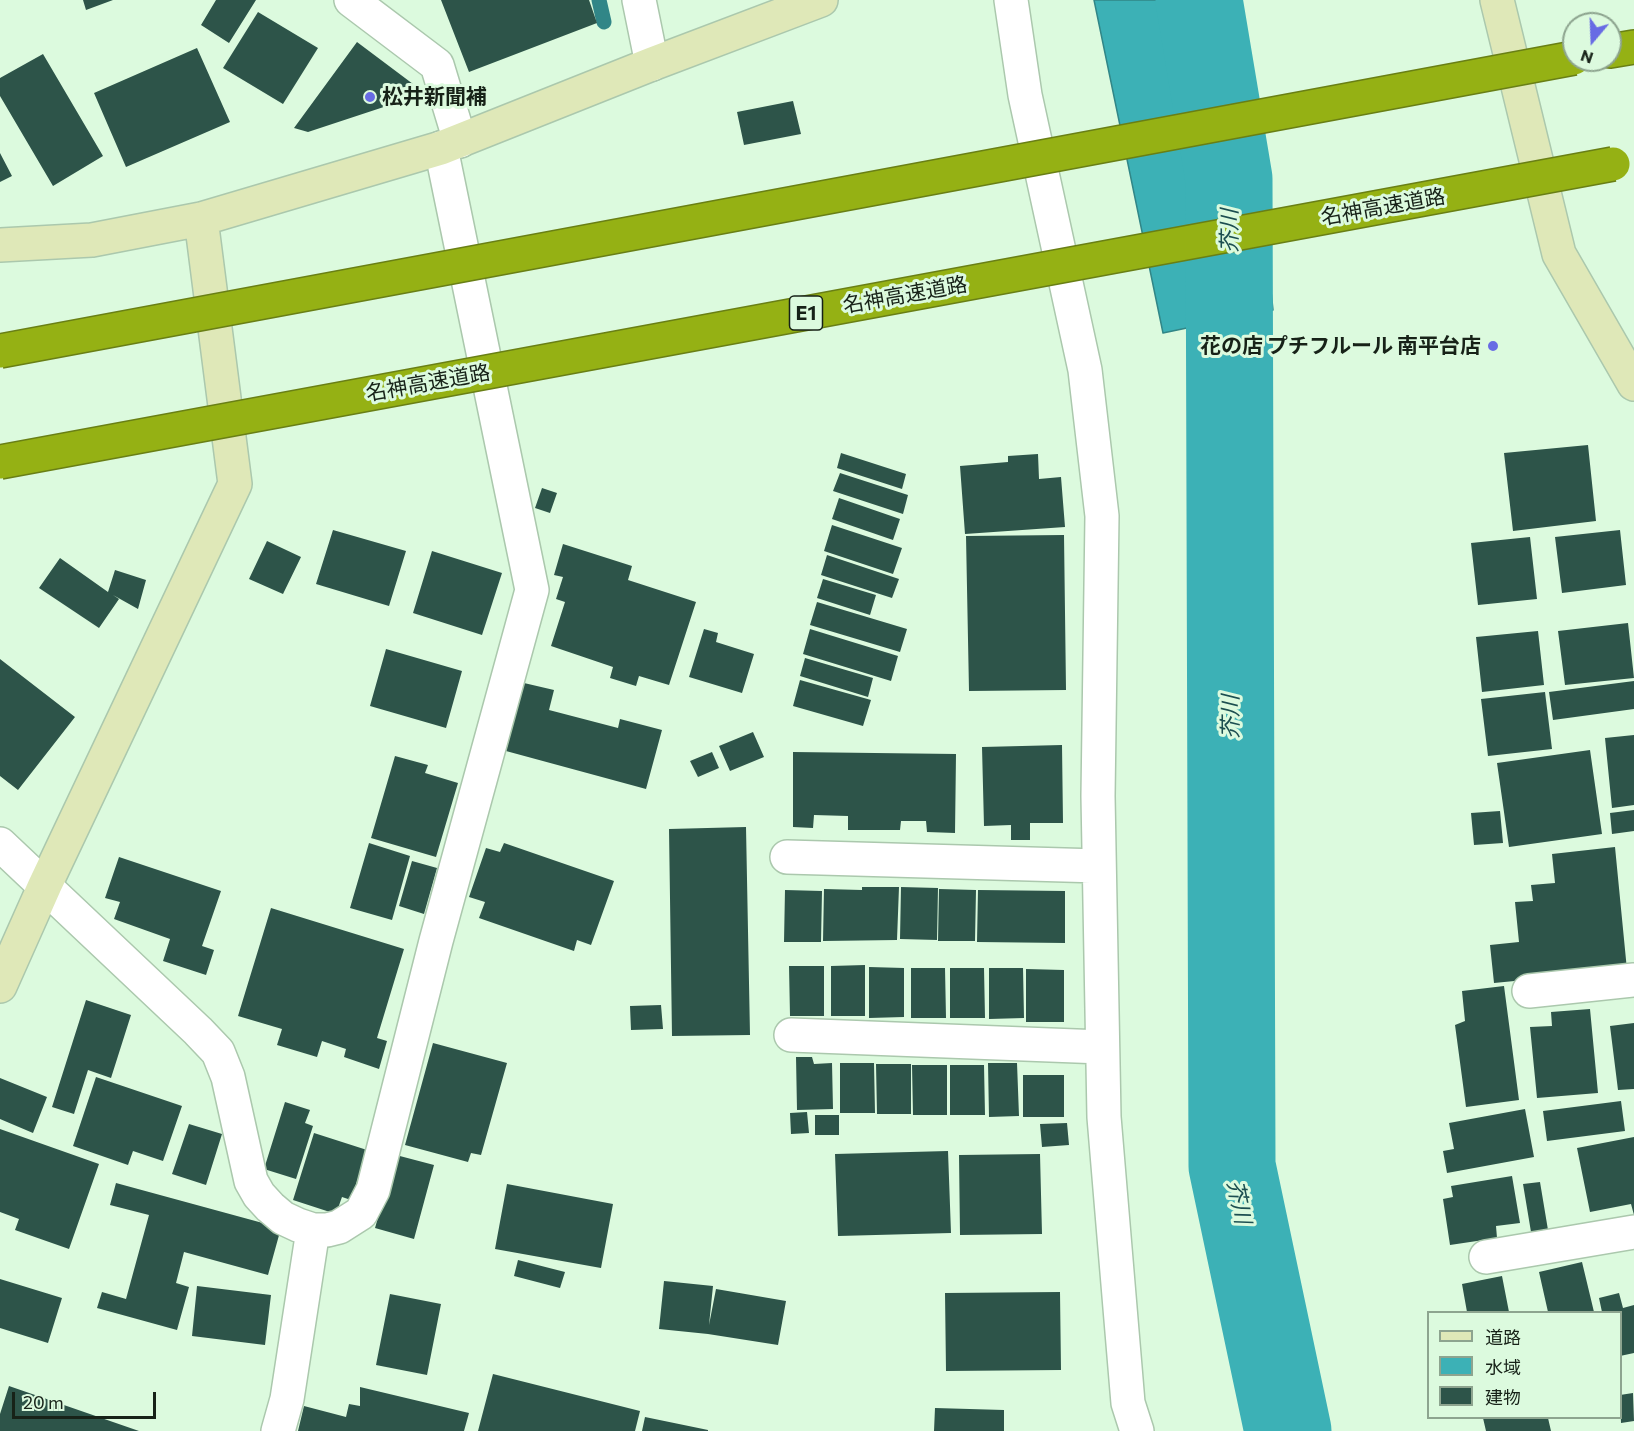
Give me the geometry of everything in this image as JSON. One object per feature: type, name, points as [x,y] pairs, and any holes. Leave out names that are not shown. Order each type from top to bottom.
[{"type":"highway","points":[[0,351],[1562,60]]},
{"type":"highway","name":"名神高速道路","points":[[0,462],[1623,162]]},
{"type":"street","points":[[0,844],[218,1052],[228,1077],[251,1181],[259,1195],[283,1218],[314,1230],[339,1227],[361,1213],[373,1190],[436,941],[532,590],[437,65],[351,0]]},
{"type":"street","points":[[639,0],[652,64]]},
{"type":"street","points":[[0,245],[92,240],[201,219],[451,144],[821,0]]},
{"type":"street","points":[[1011,0],[1025,95],[1084,370],[1102,516],[1098,796],[1104,1118],[1132,1417],[1109,1431]]},
{"type":"street","points":[[1497,0],[1559,254],[1634,384]]},
{"type":"street","points":[[0,986],[45,885],[235,484],[201,219]]},
{"type":"street","points":[[788,857],[1099,866]]},
{"type":"street","points":[[1529,991],[1634,980]]},
{"type":"street","points":[[791,1035],[1102,1047]]},
{"type":"street","points":[[278,1431],[287,1399],[314,1230]]},
{"type":"street","points":[[1486,1257],[1634,1232]]},
{"type":"water","points":[[1094,0],[1237,0],[1245,40],[1273,310],[1163,333]]},
{"type":"building","points":[[83,0],[113,0],[86,10]]},
{"type":"building","points":[[216,0],[256,0],[229,43],[201,25]]},
{"type":"building","points":[[441,0],[589,0],[597,23],[469,72]]},
{"type":"building","points":[[258,12],[318,48],[283,104],[223,68]]},
{"type":"building","points":[[357,42],[417,87],[408,99],[308,132],[294,128]]},
{"type":"building","points":[[197,48],[230,122],[126,167],[94,93]]},
{"type":"building","points":[[43,54],[103,156],[53,186],[0,96],[0,78]]},
{"type":"building","points":[[793,101],[801,134],[744,145],[737,112]]},
{"type":"building","points":[[0,153],[12,176],[0,182]]},
{"type":"building","points":[[1588,445],[1596,521],[1513,531],[1504,453]]},
{"type":"building","points":[[841,453],[906,474],[902,489],[837,468]]},
{"type":"building","points":[[1038,454],[1039,479],[1061,477],[1065,527],[965,534],[960,466],[1008,462],[1008,456]]},
{"type":"building","points":[[840,473],[908,495],[903,514],[833,491]]},
{"type":"building","points":[[542,488],[557,493],[550,513],[535,508]]},
{"type":"building","points":[[839,498],[900,519],[893,540],[832,519]]},
{"type":"building","points":[[832,525],[902,548],[893,574],[824,551]]},
{"type":"building","points":[[333,530],[406,551],[389,606],[316,584]]},
{"type":"building","points":[[1620,530],[1626,585],[1562,593],[1555,537]]},
{"type":"building","points":[[1064,535],[1066,690],[969,691],[966,536]]},
{"type":"building","points":[[1530,537],[1537,599],[1478,605],[1471,543]]},
{"type":"building","points":[[267,541],[301,557],[283,594],[249,579]]},
{"type":"building","points":[[563,544],[632,566],[628,580],[696,602],[669,685],[639,676],[636,686],[610,678],[613,667],[551,646],[565,602],[556,599],[563,577],[554,575]]},
{"type":"building","points":[[432,551],[502,573],[482,635],[413,613]]},
{"type":"building","points":[[827,555],[899,579],[892,598],[821,575]]},
{"type":"building","points":[[60,558],[108,592],[115,570],[146,580],[138,609],[113,595],[119,599],[99,628],[39,588]]},
{"type":"building","points":[[823,579],[876,595],[870,615],[817,598]]},
{"type":"building","points":[[817,602],[907,629],[900,652],[810,625]]},
{"type":"building","points":[[1628,623],[1634,678],[1565,685],[1558,631]]},
{"type":"building","points":[[704,629],[718,633],[716,642],[754,654],[742,693],[689,677]]},
{"type":"building","points":[[810,629],[898,656],[891,681],[803,654]]},
{"type":"building","points":[[1538,631],[1544,685],[1482,692],[1476,637]]},
{"type":"building","points":[[386,649],[462,671],[446,728],[370,706]]},
{"type":"building","points":[[805,658],[873,678],[868,697],[800,676]]},
{"type":"building","points":[[0,659],[75,717],[18,790],[0,776]]},
{"type":"building","points":[[800,680],[871,700],[863,726],[793,706]]},
{"type":"building","points":[[1634,681],[1634,709],[1553,720],[1549,692]]},
{"type":"building","points":[[524,683],[554,690],[549,710],[618,728],[620,719],[662,730],[646,789],[506,751]]},
{"type":"building","points":[[1545,692],[1552,749],[1488,756],[1481,699]]},
{"type":"building","points":[[753,732],[764,757],[730,771],[719,746]]},
{"type":"building","points":[[1634,735],[1634,805],[1612,808],[1605,738]]},
{"type":"building","points":[[1062,745],[1063,823],[1030,823],[1030,840],[1011,840],[1011,825],[984,826],[982,747]]},
{"type":"building","points":[[1590,750],[1602,834],[1509,847],[1497,763]]},
{"type":"building","points":[[712,752],[719,768],[698,777],[690,761]]},
{"type":"building","points":[[793,752],[956,754],[955,833],[927,832],[926,821],[901,821],[900,830],[848,830],[848,816],[814,815],[813,828],[793,827]]},
{"type":"building","points":[[395,756],[428,765],[425,773],[458,783],[436,857],[371,838]]},
{"type":"building","points":[[1634,810],[1634,831],[1612,834],[1610,813]]},
{"type":"building","points":[[1500,811],[1503,843],[1474,845],[1471,813]]},
{"type":"building","points":[[746,827],[750,1035],[672,1036],[669,829]]},
{"type":"building","points":[[369,843],[410,856],[392,920],[350,908]]},
{"type":"building","points":[[504,843],[614,881],[591,945],[577,940],[574,951],[479,918],[485,902],[469,897],[486,848],[500,852]]},
{"type":"building","points":[[1615,847],[1627,970],[1494,983],[1490,945],[1519,942],[1515,902],[1533,901],[1531,885],[1555,883],[1552,854]]},
{"type":"building","points":[[119,857],[221,891],[202,946],[214,950],[206,975],[163,961],[170,939],[114,919],[120,902],[105,898]]},
{"type":"building","points":[[412,861],[437,868],[424,914],[399,906]]},
{"type":"building","points":[[862,887],[899,887],[897,940],[823,941],[824,889],[862,890]]},
{"type":"building","points":[[901,887],[938,888],[937,940],[900,939]]},
{"type":"building","points":[[939,889],[976,890],[975,941],[938,941]]},
{"type":"building","points":[[785,890],[822,891],[821,942],[784,942]]},
{"type":"building","points":[[978,890],[1065,891],[1065,943],[977,942]]},
{"type":"building","points":[[271,908],[404,949],[377,1038],[387,1041],[379,1069],[344,1057],[346,1049],[322,1041],[317,1057],[277,1045],[282,1029],[238,1016]]},
{"type":"building","points":[[865,965],[865,1016],[831,1016],[831,966]]},
{"type":"building","points":[[789,966],[824,966],[824,1016],[790,1016]]},
{"type":"building","points":[[869,967],[904,968],[904,1017],[869,1018]]},
{"type":"building","points":[[911,968],[945,968],[946,1018],[911,1018]]},
{"type":"building","points":[[950,968],[984,968],[985,1018],[950,1018]]},
{"type":"building","points":[[989,968],[1023,968],[1024,1018],[989,1019]]},
{"type":"building","points":[[1026,969],[1064,970],[1064,1022],[1026,1022]]},
{"type":"building","points":[[1504,986],[1519,1100],[1466,1107],[1455,1025],[1465,1021],[1462,991]]},
{"type":"building","points":[[86,1000],[131,1015],[111,1078],[88,1070],[74,1114],[52,1107]]},
{"type":"building","points":[[661,1005],[663,1029],[631,1030],[630,1006]]},
{"type":"building","points":[[1590,1009],[1598,1093],[1537,1098],[1530,1027],[1552,1026],[1551,1012]]},
{"type":"building","points":[[1634,1023],[1634,1089],[1618,1090],[1610,1026]]},
{"type":"building","points":[[433,1043],[507,1063],[481,1155],[471,1153],[468,1162],[405,1145]]},
{"type":"building","points":[[796,1057],[812,1057],[814,1064],[832,1063],[833,1109],[797,1110]]},
{"type":"building","points":[[840,1063],[874,1063],[875,1113],[840,1113]]},
{"type":"building","points":[[988,1063],[1017,1063],[1019,1116],[989,1117]]},
{"type":"building","points":[[876,1064],[911,1064],[911,1114],[877,1114]]},
{"type":"building","points":[[912,1065],[947,1065],[947,1115],[913,1115]]},
{"type":"building","points":[[950,1065],[984,1065],[985,1115],[950,1115]]},
{"type":"building","points":[[1023,1075],[1064,1075],[1064,1117],[1023,1117]]},
{"type":"building","points":[[96,1077],[182,1106],[163,1161],[133,1151],[128,1165],[73,1146]]},
{"type":"building","points":[[0,1078],[47,1097],[33,1133],[0,1119]]},
{"type":"building","points":[[1621,1101],[1625,1131],[1547,1141],[1543,1111]]},
{"type":"building","points":[[285,1102],[310,1110],[305,1123],[313,1126],[296,1179],[264,1169]]},
{"type":"building","points":[[1525,1109],[1534,1157],[1447,1173],[1443,1151],[1454,1149],[1449,1123]]},
{"type":"building","points":[[807,1112],[809,1133],[791,1134],[790,1113]]},
{"type":"building","points":[[815,1115],[839,1115],[839,1135],[815,1135]]},
{"type":"building","points":[[1067,1123],[1069,1145],[1042,1147],[1040,1124]]},
{"type":"building","points":[[189,1124],[222,1134],[206,1185],[172,1174]]},
{"type":"building","points":[[0,1129],[99,1164],[69,1249],[15,1230],[19,1219],[0,1212]]},
{"type":"building","points":[[314,1133],[367,1150],[351,1200],[342,1197],[336,1214],[293,1200]]},
{"type":"building","points":[[1634,1137],[1634,1215],[1631,1204],[1590,1212],[1577,1148]]},
{"type":"building","points":[[948,1151],[951,1233],[838,1236],[835,1154]]},
{"type":"building","points":[[1040,1154],[1042,1234],[960,1235],[959,1155]]},
{"type":"building","points":[[396,1155],[434,1165],[414,1239],[375,1228]]},
{"type":"building","points":[[1512,1176],[1520,1223],[1496,1226],[1497,1238],[1450,1245],[1443,1199],[1453,1197],[1451,1186]]},
{"type":"building","points":[[1540,1182],[1548,1230],[1531,1232],[1523,1184]]},
{"type":"building","points":[[116,1183],[281,1228],[268,1275],[184,1252],[176,1283],[189,1287],[177,1330],[97,1308],[102,1292],[126,1299],[149,1215],[110,1205]]},
{"type":"building","points":[[507,1184],[613,1204],[601,1268],[495,1249]]},
{"type":"building","points":[[518,1260],[565,1272],[560,1288],[514,1276]]},
{"type":"building","points":[[1582,1262],[1594,1311],[1548,1311],[1539,1272]]},
{"type":"building","points":[[1502,1276],[1509,1311],[1467,1311],[1462,1284]]},
{"type":"building","points":[[0,1279],[62,1298],[48,1343],[0,1328]]},
{"type":"building","points":[[664,1281],[713,1286],[709,1325],[716,1289],[786,1301],[778,1345],[659,1329]]},
{"type":"building","points":[[197,1286],[271,1295],[265,1345],[192,1336]]},
{"type":"building","points":[[1060,1292],[1061,1370],[946,1371],[945,1293]]},
{"type":"building","points":[[1619,1293],[1623,1308],[1634,1305],[1634,1353],[1622,1356],[1622,1311],[1602,1311],[1599,1298]]},
{"type":"building","points":[[390,1294],[441,1304],[427,1375],[376,1365]]},
{"type":"building","points":[[493,1374],[640,1411],[635,1431],[478,1431]]},
{"type":"building","points":[[9,1386],[139,1431],[0,1431],[0,1414]]},
{"type":"building","points":[[360,1387],[469,1413],[464,1431],[298,1431],[304,1406],[346,1417],[349,1404],[360,1406]]},
{"type":"building","points":[[1633,1393],[1634,1421],[1621,1423],[1622,1395]]},
{"type":"building","points":[[935,1408],[1004,1410],[1004,1431],[934,1431]]},
{"type":"building","points":[[645,1417],[708,1430],[708,1431],[642,1431]]},
{"type":"building","points":[[1483,1419],[1548,1419],[1551,1431],[1486,1431]]},
{"type":"waterway","points":[[599,0],[604,22]]},
{"type":"waterway","name":"芥川","points":[[1199,0],[1229,179],[1232,1166],[1288,1431]]},
{"type":"place","name":"松井新聞補","points":[[370,97]]},
{"type":"place","name":"花の店 プチフルール 南平台店","points":[[1493,346]]}]
